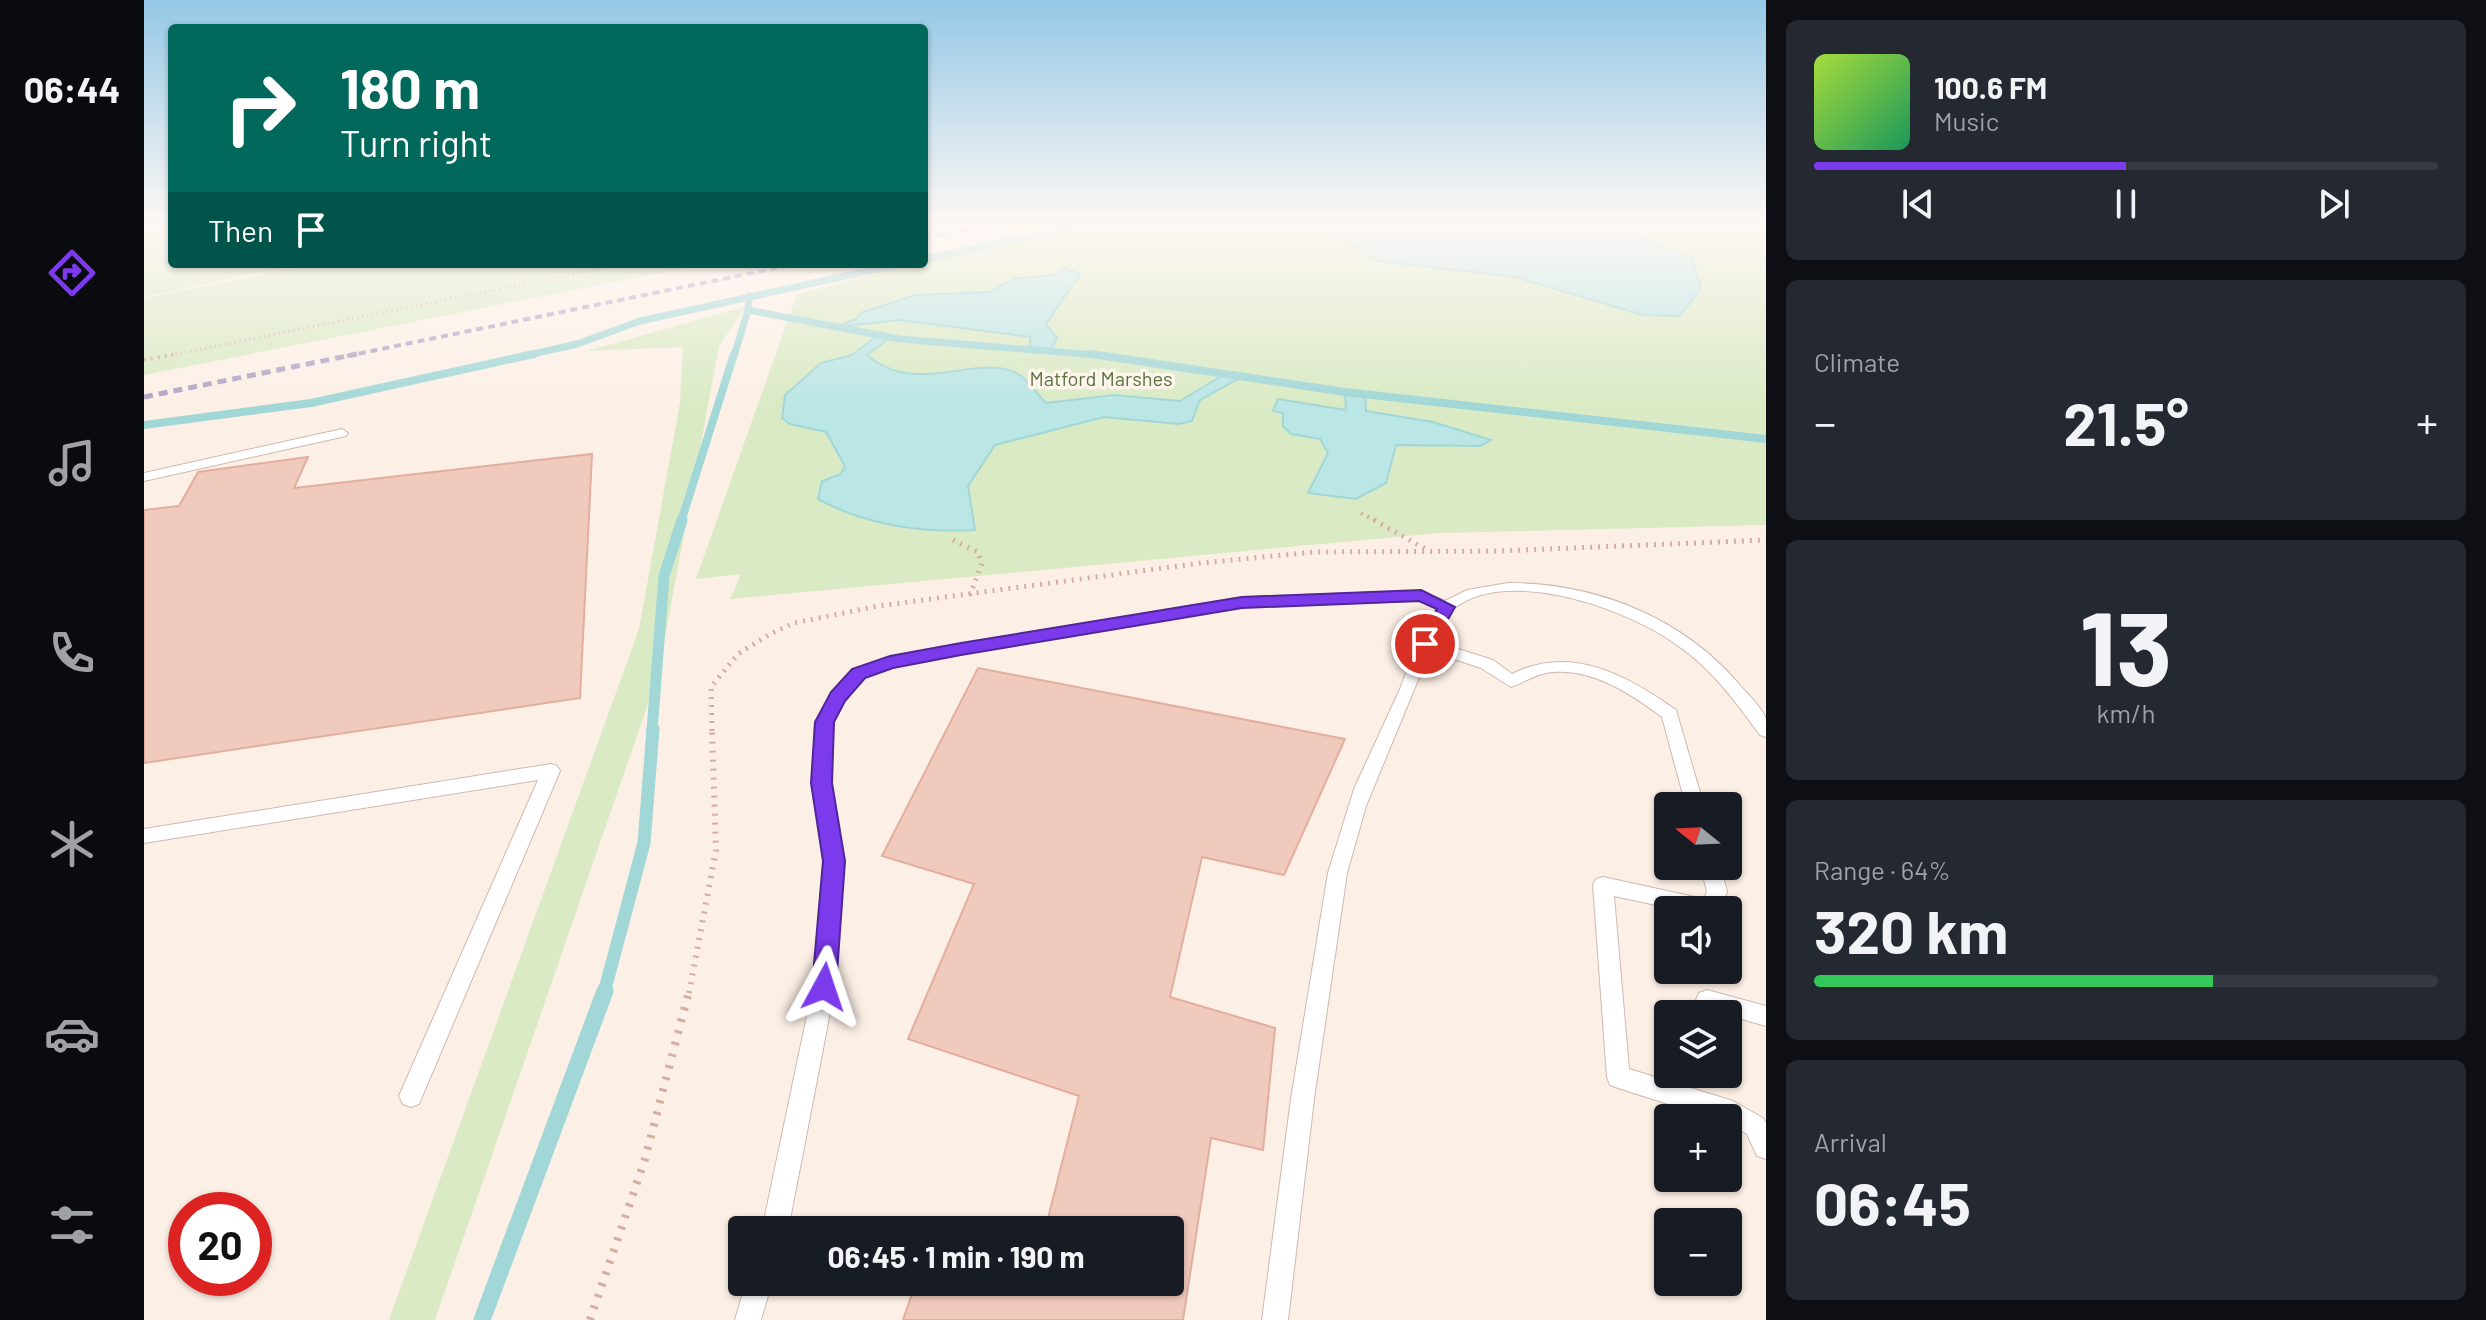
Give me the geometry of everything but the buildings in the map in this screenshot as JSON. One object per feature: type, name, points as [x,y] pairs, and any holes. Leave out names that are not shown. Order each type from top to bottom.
[{"type":"lane","points":[[144,477],[342,433]]},
{"type":"lane","points":[[1275,1320],[1286,1209],[1331,901],[1352,820],[1425,644],[1447,607],[1465,596],[1519,587],[1552,588],[1627,609],[1690,642],[1734,685],[1766,731]]},
{"type":"lane","points":[[778,1216],[824,987],[834,861],[822,783],[824,722],[838,697],[859,673],[890,663],[1242,602],[1421,596],[1447,607]]},
{"type":"lane","points":[[1425,644],[1487,664],[1511,681],[1539,666],[1555,665],[1620,680],[1670,714],[1691,792]]},
{"type":"lane","points":[[144,836],[551,771],[411,1096]]},
{"type":"lane","points":[[1714,880],[1717,891],[1715,903],[1704,907],[1603,885],[1618,1077],[1733,1113],[1755,1126],[1766,1147]]},
{"type":"lane","points":[[1742,1009],[1766,1016]]},
{"type":"lane","points":[[748,1320],[755,1296]]},
{"type":"path","points":[[144,360],[527,284]]},
{"type":"path","points":[[1361,513],[1429,552]]},
{"type":"path","points":[[953,540],[978,552],[982,563],[969,596]]},
{"type":"path","points":[[590,1320],[645,1159],[698,958],[716,850],[711,687],[738,654],[794,623],[878,606],[1185,565],[1315,552],[1429,552],[1765,541]]},
{"type":"green space","points":[[144,284],[208,284],[144,297]]},
{"type":"green space","points":[[217,284],[607,284],[144,375],[144,298]]},
{"type":"green space","name":"Matford Marshes","points":[[838,284],[1766,284],[1766,525],[1440,533],[730,599],[741,574],[696,579],[797,294]]},
{"type":"green space","points":[[746,306],[719,346],[658,675],[435,1320],[389,1320],[639,629],[680,403],[683,347],[587,351]]},
{"type":"water","points":[[1006,284],[1073,284],[1046,324],[1057,338],[1051,349],[1029,347],[1031,337],[899,320],[837,327],[856,319],[863,312],[916,295],[990,292]]},
{"type":"water","points":[[1537,284],[1700,284],[1701,288],[1680,316],[1643,315]]},
{"type":"water","points":[[878,335],[890,338],[867,355],[887,367],[907,373],[927,374],[1004,369],[1020,375],[1046,403],[1114,395],[1180,401],[1228,372],[1247,374],[1200,400],[1192,421],[1179,424],[1104,417],[995,445],[968,486],[975,530],[914,528],[855,515],[818,499],[822,481],[841,474],[845,466],[826,432],[790,424],[782,418],[785,395],[821,363],[852,355]]},
{"type":"water","points":[[1345,392],[1365,393],[1366,411],[1433,422],[1491,440],[1480,446],[1396,445],[1386,483],[1356,499],[1308,493],[1328,453],[1320,439],[1291,434],[1283,426],[1283,413],[1273,411],[1278,399],[1346,410]]},
{"type":"waterway","points":[[749,297],[811,284]]},
{"type":"waterway","points":[[524,356],[577,344],[640,321],[749,297]]},
{"type":"waterway","points":[[748,310],[749,297]]},
{"type":"waterway","points":[[734,356],[748,310]]},
{"type":"waterway","points":[[748,310],[900,339],[1100,355]]},
{"type":"waterway","points":[[144,425],[311,403],[534,354]]},
{"type":"waterway","points":[[681,522],[734,354]]},
{"type":"waterway","points":[[1091,354],[1100,355]]},
{"type":"waterway","points":[[1100,355],[1108,356]]},
{"type":"waterway","points":[[1100,355],[1345,392],[1766,439]]},
{"type":"waterway","points":[[652,731],[664,576],[682,520]]},
{"type":"waterway","points":[[604,993],[644,843],[653,729]]},
{"type":"waterway","points":[[482,1320],[605,991]]},
{"type":"railway","points":[[347,356],[700,284]]},
{"type":"railway","points":[[144,397],[357,354]]},
{"type":"route","points":[[824,987],[834,880],[822,783],[824,722],[838,697],[859,673],[890,663],[961,649],[1242,602],[1421,596],[1447,607],[1425,644]]}]
